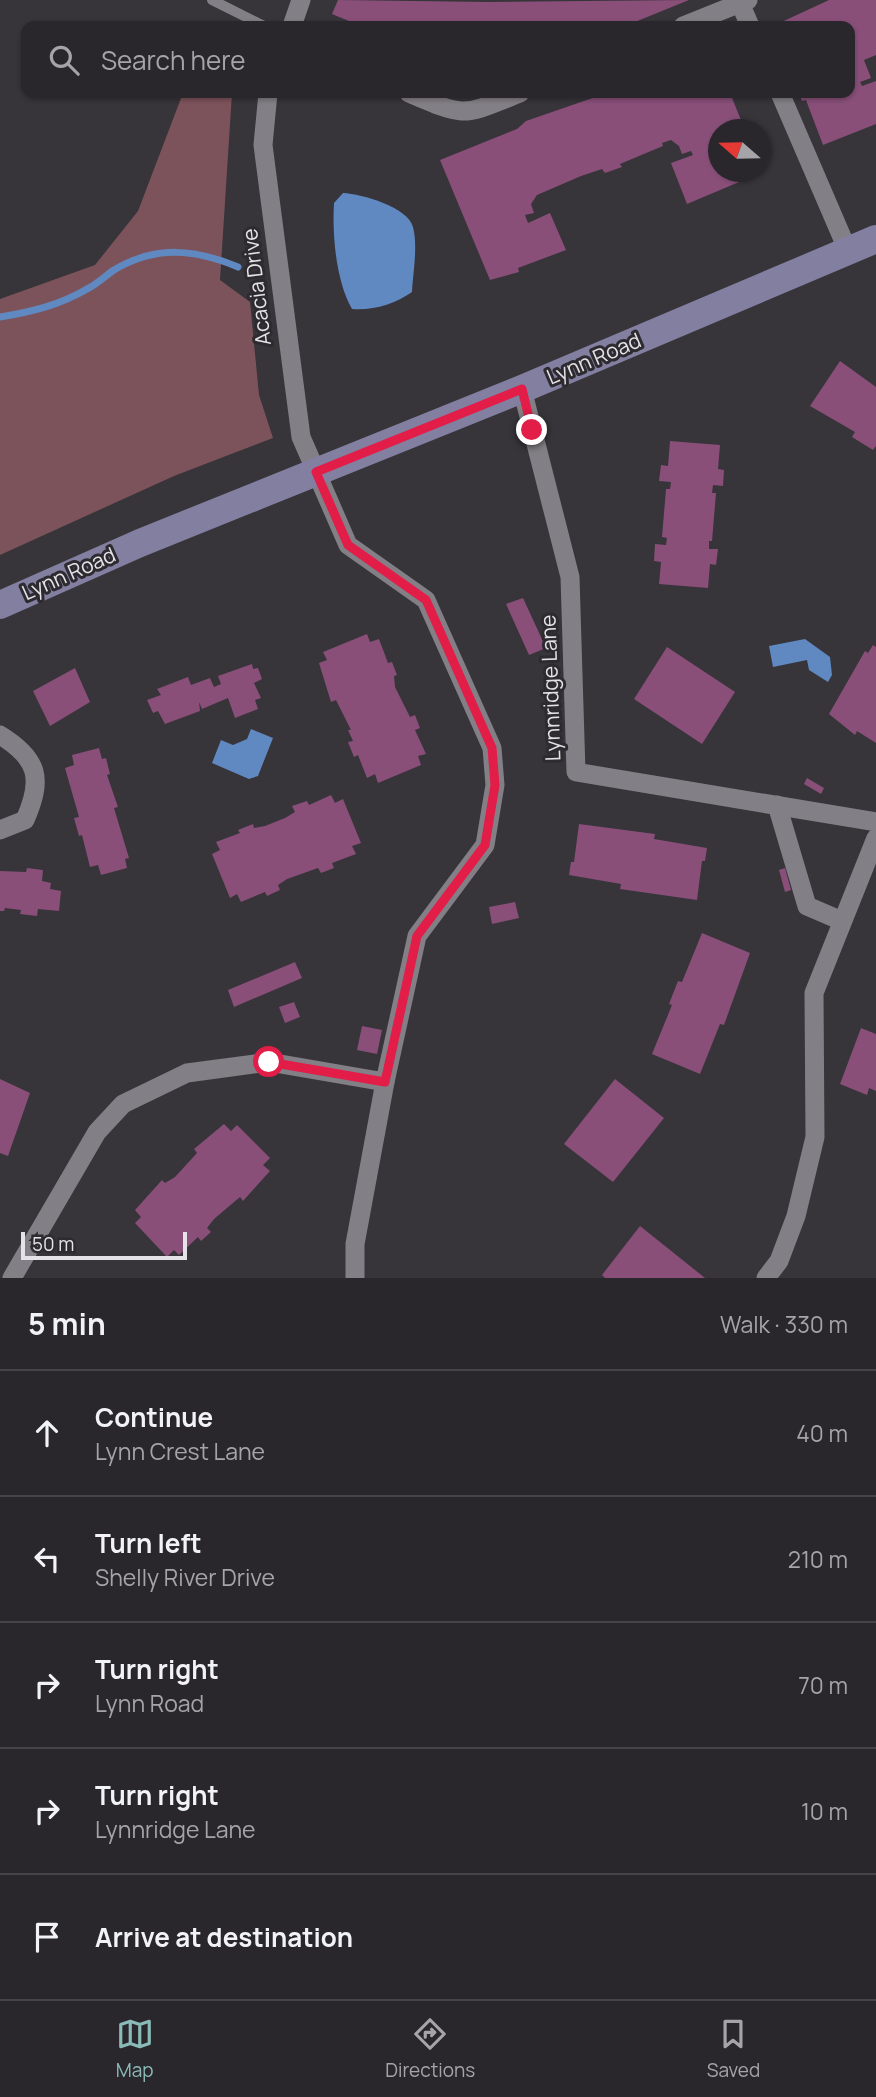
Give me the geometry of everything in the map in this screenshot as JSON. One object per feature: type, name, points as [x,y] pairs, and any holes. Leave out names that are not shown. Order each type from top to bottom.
[{"type":"main road","name":"Lynn Road","points":[[0,605],[139,542],[522,389],[876,239]]},
{"type":"street","points":[[294,21],[301,0]]},
{"type":"street","points":[[696,21],[744,2],[749,21]]},
{"type":"street","name":"Acacia Drive","points":[[268,98],[263,145],[301,437],[348,545],[426,600],[492,748],[495,785],[485,845],[417,936],[385,1082],[355,1244],[355,1278]]},
{"type":"street","points":[[421,98],[449,110],[469,113],[507,98]]},
{"type":"street","points":[[782,98],[848,251]]},
{"type":"street","name":"Lynnridge Lane","points":[[522,389],[570,577],[576,772],[876,822]]},
{"type":"street","points":[[0,735],[32,762],[37,778],[34,800],[26,820],[0,830]]},
{"type":"street","points":[[777,805],[807,906],[842,921]]},
{"type":"street","points":[[766,1278],[779,1261],[796,1216],[815,1137],[814,993],[876,838]]},
{"type":"street","points":[[12,1278],[97,1132],[123,1104],[187,1073],[269,1062],[385,1082]]},
{"type":"lane","points":[[212,0],[233,5],[257,21]]},
{"type":"shaded area","points":[[181,98],[232,98],[220,280],[250,302],[259,395],[273,438],[174,476],[0,555],[0,299],[95,265],[138,211]]},
{"type":"water","points":[[343,193],[383,203],[403,213],[409,220],[413,227],[415,243],[412,292],[383,306],[352,309],[342,285],[335,243],[334,203]]},
{"type":"water","points":[[805,639],[830,657],[832,675],[828,682],[809,670],[807,660],[773,667],[769,646]]},
{"type":"water","points":[[251,729],[273,738],[258,776],[249,779],[212,763],[221,740],[233,745],[247,739]]},
{"type":"building","points":[[338,0],[689,0],[637,21],[349,21],[332,14]]},
{"type":"building","points":[[829,0],[876,0],[876,55],[864,60],[871,78],[860,82],[862,86],[876,81],[876,124],[823,145],[806,100],[802,101],[801,98],[855,98],[855,21],[784,21]]},
{"type":"building","points":[[593,98],[732,98],[741,119],[708,119],[708,182],[739,182],[687,204],[671,163],[693,155],[691,151],[682,154],[679,146],[671,140],[662,143],[663,146],[620,164],[622,167],[605,173],[602,169],[537,195],[531,204],[534,213],[525,215],[528,223],[550,213],[566,250],[518,268],[519,272],[490,280],[440,160],[517,129],[526,121]]},
{"type":"building","points":[[840,361],[876,387],[876,446],[873,450],[852,437],[855,432],[810,406]]},
{"type":"building","points":[[670,441],[720,445],[718,469],[724,470],[723,486],[713,485],[712,493],[716,493],[712,541],[709,541],[709,549],[718,549],[716,565],[710,564],[708,588],[659,584],[661,562],[654,561],[655,544],[666,545],[667,538],[662,537],[666,489],[670,489],[671,482],[659,481],[661,465],[668,466]]},
{"type":"building","points":[[523,598],[546,648],[529,655],[506,604]]},
{"type":"building","points":[[367,634],[370,642],[379,639],[388,663],[392,662],[397,675],[394,676],[395,687],[410,717],[415,715],[420,728],[415,730],[426,754],[418,756],[421,765],[378,783],[375,774],[367,778],[358,755],[354,757],[348,742],[353,741],[348,730],[351,730],[336,700],[331,702],[319,663],[327,660],[323,652]]},
{"type":"building","points":[[873,645],[876,647],[876,743],[857,731],[855,735],[829,714],[865,651],[868,653]]},
{"type":"building","points":[[667,647],[735,692],[702,744],[634,699]]},
{"type":"building","points":[[252,664],[253,669],[258,668],[262,679],[254,683],[261,698],[255,700],[258,709],[235,718],[228,698],[202,709],[199,702],[200,711],[165,724],[158,711],[153,713],[147,700],[161,695],[157,689],[188,677],[191,685],[210,678],[214,687],[221,684],[218,676]]},
{"type":"building","points":[[75,668],[90,702],[50,726],[33,691]]},
{"type":"building","points":[[99,748],[102,759],[106,758],[110,774],[107,775],[118,807],[114,808],[129,858],[125,859],[127,868],[101,875],[98,865],[90,867],[82,835],[79,836],[74,818],[79,817],[65,768],[74,765],[72,755]]},
{"type":"building","points":[[807,778],[824,788],[821,794],[804,784]]},
{"type":"building","points":[[331,795],[335,803],[343,799],[361,843],[352,846],[356,854],[332,863],[334,868],[321,873],[318,868],[287,879],[278,885],[280,890],[267,896],[265,892],[241,902],[237,894],[230,898],[212,854],[220,850],[216,842],[240,833],[238,830],[253,824],[254,828],[265,826],[285,818],[295,812],[292,806],[307,801],[309,805]]},
{"type":"building","points":[[579,824],[655,834],[654,839],[707,848],[705,861],[702,861],[697,900],[620,889],[621,884],[569,875],[571,862],[574,862]]},
{"type":"building","points":[[27,868],[43,870],[42,881],[51,883],[50,889],[61,891],[59,911],[38,909],[37,916],[20,914],[21,910],[5,908],[0,911],[0,871],[26,872]]},
{"type":"building","points":[[785,868],[791,890],[785,892],[779,870]]},
{"type":"building","points":[[515,902],[519,918],[492,924],[489,907]]},
{"type":"building","points":[[702,933],[750,953],[724,1025],[720,1024],[700,1074],[652,1054],[672,1005],[669,1004],[678,981],[682,982]]},
{"type":"building","points":[[295,962],[302,978],[234,1007],[228,990]]},
{"type":"building","points":[[294,1002],[300,1017],[285,1023],[279,1007]]},
{"type":"building","points":[[362,1026],[382,1030],[377,1054],[357,1050]]},
{"type":"building","points":[[861,1028],[876,1034],[876,1091],[869,1088],[867,1095],[840,1084]]},
{"type":"building","points":[[0,1079],[30,1093],[8,1156],[0,1153]]},
{"type":"building","points":[[615,1079],[664,1118],[613,1182],[564,1144]]},
{"type":"building","points":[[224,1124],[231,1131],[237,1125],[270,1158],[263,1165],[270,1171],[243,1201],[240,1197],[214,1219],[207,1228],[211,1232],[201,1241],[198,1237],[179,1255],[174,1250],[167,1257],[135,1223],[141,1217],[135,1210],[162,1180],[165,1183],[175,1177],[197,1153],[194,1149]]},
{"type":"building","points":[[640,1226],[705,1278],[605,1278],[602,1275]]},
{"type":"waterway","points":[[0,317],[56,304],[91,287],[114,270],[145,256],[191,253],[238,267]]},
{"type":"route","points":[[269,1062],[385,1082],[417,936],[485,845],[495,785],[492,748],[426,600],[378,569],[348,545],[332,514],[316,472],[522,389],[532,430]]}]
